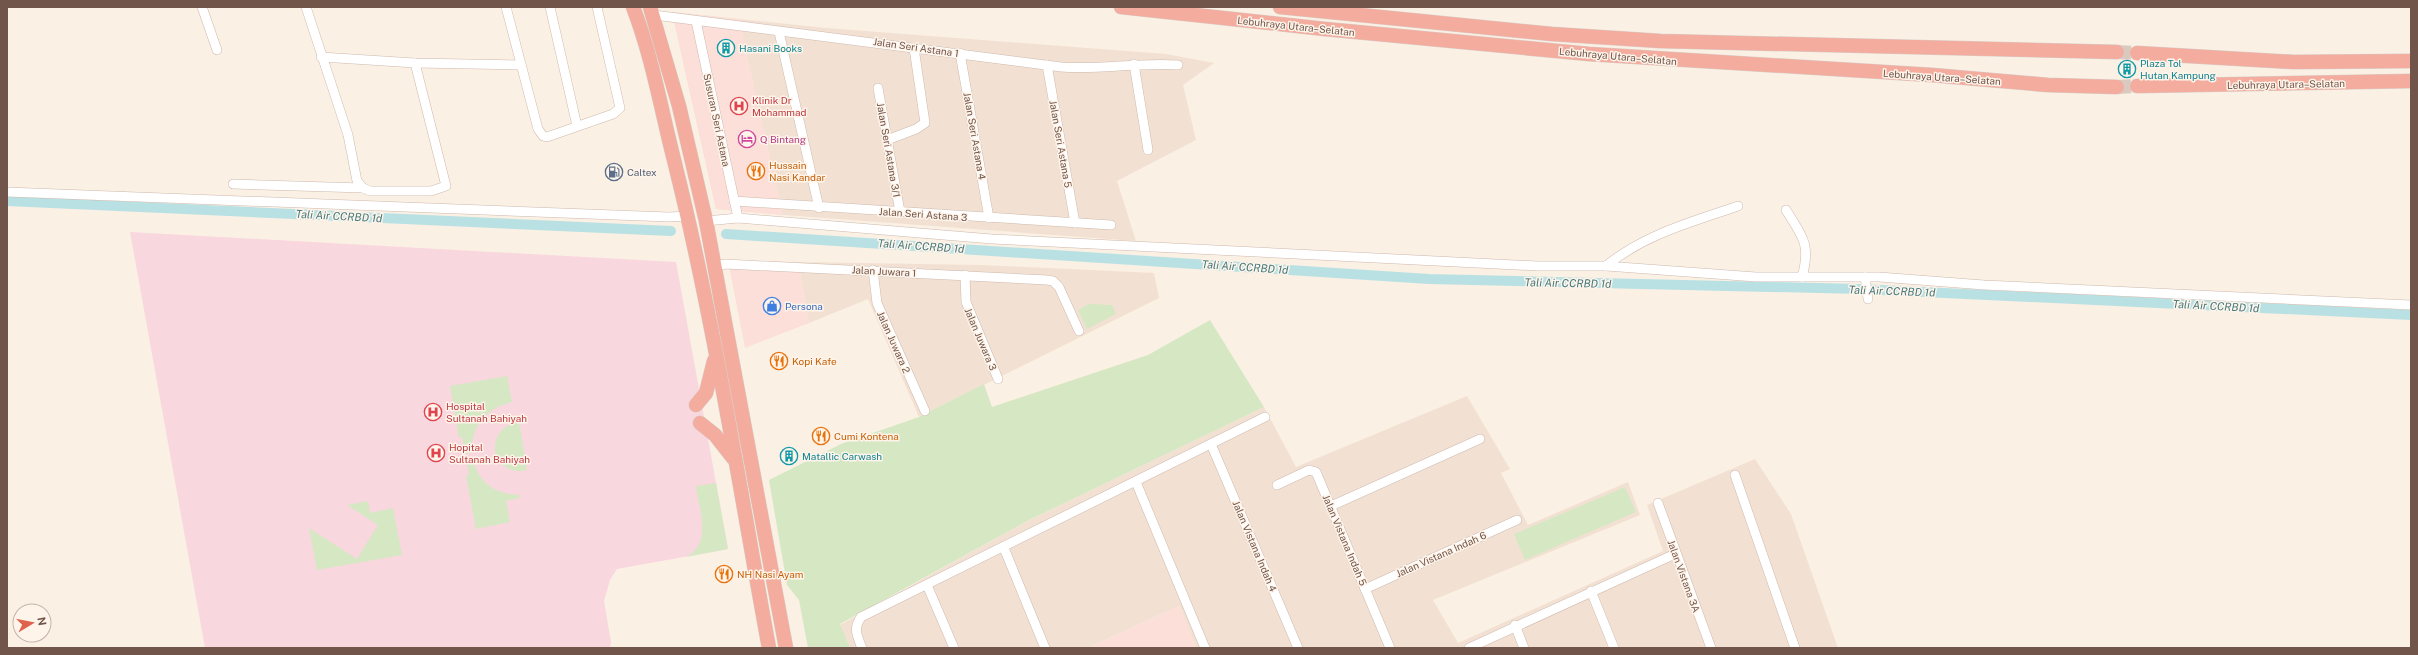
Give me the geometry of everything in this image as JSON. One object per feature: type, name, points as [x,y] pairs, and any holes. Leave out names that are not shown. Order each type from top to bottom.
[{"type":"highway","points":[[633,7],[656,87],[688,216],[725,400],[769,648]]},
{"type":"highway","name":"Lebuhraya Utara–Selatan","points":[[1121,7],[1325,30],[1589,54],[1932,75],[2048,85],[2117,87]]},
{"type":"highway","name":"Lebuhraya Utara–Selatan","points":[[1280,7],[1552,34],[1660,41],[2117,52]]},
{"type":"highway","points":[[652,11],[679,106],[706,221],[786,648]]},
{"type":"highway","name":"Lebuhraya Utara–Selatan","points":[[2137,53],[2301,62],[2411,62]]},
{"type":"highway","name":"Lebuhraya Utara–Selatan","points":[[2137,86],[2411,81]]},
{"type":"highway","points":[[696,404],[706,393],[716,355]]},
{"type":"highway","points":[[725,400],[740,397]]},
{"type":"highway","points":[[728,418],[743,415]]},
{"type":"highway","points":[[700,423],[724,444],[736,463]]},
{"type":"street","points":[[202,7],[217,50]]},
{"type":"street","points":[[306,7],[321,57],[348,135],[357,181],[363,188]]},
{"type":"street","points":[[506,7],[538,129],[543,136],[547,137],[613,114],[620,108],[596,7]]},
{"type":"street","points":[[550,7],[577,126]]},
{"type":"street","name":"Jalan Seri Astana 1","points":[[652,11],[696,21],[1047,65],[1090,68],[1134,64],[1178,65]]},
{"type":"street","name":"Susuran Seri Astana","points":[[696,21],[738,218]]},
{"type":"street","points":[[779,32],[819,208]]},
{"type":"street","points":[[887,140],[916,129],[926,123],[914,48]]},
{"type":"street","name":"Jalan Seri Astana 4","points":[[960,54],[989,218]]},
{"type":"street","points":[[321,57],[415,63],[521,65]]},
{"type":"street","points":[[233,184],[363,188],[370,191],[410,192],[431,191],[446,186],[415,63]]},
{"type":"street","points":[[1134,64],[1148,150]]},
{"type":"street","name":"Jalan Seri Astana 5","points":[[1047,65],[1075,223]]},
{"type":"street","name":"Jalan Seri Astana 3/1","points":[[878,88],[900,212]]},
{"type":"street","points":[[7,192],[413,209],[670,217],[688,216]]},
{"type":"street","name":"Jalan Seri Astana 3","points":[[734,201],[819,208],[1111,225]]},
{"type":"street","points":[[1606,266],[1631,249],[1684,223],[1738,206]]},
{"type":"street","points":[[1786,210],[1806,247],[1807,260],[1802,277]]},
{"type":"street","points":[[706,221],[738,218],[1006,240],[1538,266],[1606,266],[1756,276],[2411,305]]},
{"type":"street","name":"Jalan Juwara 1","points":[[715,266],[742,264],[1041,279],[1053,281],[1067,300],[1079,331]]},
{"type":"street","name":"Jalan Juwara 2","points":[[873,270],[878,303],[925,411]]},
{"type":"street","name":"Jalan Juwara 3","points":[[965,275],[966,302],[998,379]]},
{"type":"street","points":[[1866,280],[1868,297]]},
{"type":"street","points":[[862,648],[855,631],[856,624],[861,617],[1004,548],[1265,417]]},
{"type":"street","points":[[1331,506],[1480,439]]},
{"type":"street","name":"Jalan Vistana Indah 4","points":[[1211,444],[1298,648]]},
{"type":"street","name":"Jalan Vistana Indah 5","points":[[1277,485],[1306,471],[1314,470],[1331,506],[1390,648]]},
{"type":"street","points":[[1735,475],[1795,648]]},
{"type":"street","points":[[1136,482],[1205,648]]},
{"type":"street","name":"Jalan Vistana 3A","points":[[1658,503],[1675,554],[1711,648]]},
{"type":"street","name":"Jalan Vistana Indah 6","points":[[1365,589],[1517,520]]},
{"type":"street","points":[[1004,548],[1045,648]]},
{"type":"street","points":[[1468,648],[1515,625],[1675,554]]},
{"type":"street","points":[[927,585],[954,648]]},
{"type":"street","points":[[1591,591],[1614,648]]},
{"type":"street","points":[[1515,625],[1524,648]]},
{"type":"shaded area","points":[[672,12],[826,28],[1166,54],[1214,63],[1183,85],[1196,140],[1117,181],[1136,241],[716,209]]},
{"type":"shaded area","points":[[672,12],[739,19],[783,215],[716,209]]},
{"type":"shaded area","name":"Hospital Sultanah Bahiyah","points":[[130,232],[676,262],[728,549],[617,569],[610,580],[604,601],[611,642],[610,648],[205,648]]},
{"type":"shaded area","points":[[728,261],[798,262],[809,323],[745,348]]},
{"type":"shaded area","points":[[798,262],[983,265],[1154,273],[1159,298],[919,417],[868,299],[809,323]]},
{"type":"shaded area","points":[[1467,396],[1510,469],[1501,473],[1528,525],[1628,482],[1640,515],[1433,600],[1458,643],[1663,551],[1647,505],[1755,459],[1791,514],[1838,648],[1196,648],[1179,606],[1088,648],[850,648],[840,625],[1027,521],[1264,407],[1296,467]]},
{"type":"shaded area","points":[[1179,606],[1196,648],[1088,648],[1106,640]]},
{"type":"green space","points":[[1089,304],[1112,305],[1116,314],[1087,329],[1078,310]]},
{"type":"green space","points":[[1210,320],[1264,407],[1027,521],[840,624],[850,648],[808,648],[799,600],[787,585],[769,480],[841,444],[919,417],[984,384],[992,407],[1148,355]]},
{"type":"green space","points":[[507,376],[512,402],[494,409],[487,414],[477,427],[472,443],[471,453],[465,454],[462,437],[459,438],[450,386]]},
{"type":"green space","points":[[519,421],[527,470],[515,471],[505,467],[499,460],[495,452],[495,443],[499,434],[507,426]]},
{"type":"green space","points":[[472,457],[478,473],[488,485],[502,492],[519,495],[520,498],[506,501],[510,522],[476,529],[466,476],[469,475],[466,458]]},
{"type":"green space","points":[[716,483],[728,549],[686,557],[694,551],[699,544],[702,535],[701,516],[696,486]]},
{"type":"green space","points":[[1625,487],[1636,512],[1525,560],[1514,534]]},
{"type":"green space","points":[[368,501],[370,513],[393,508],[402,555],[317,570],[309,528],[357,559],[378,525],[347,505]]},
{"type":"waterway","name":"Tali Air CCRBD 1d","points":[[7,201],[671,231]]},
{"type":"waterway","name":"Tali Air CCRBD 1d","points":[[726,234],[1429,279],[1860,289],[2411,315]]},
{"type":"tunnel","points":[[2117,52],[2137,53]]},
{"type":"tunnel","points":[[2117,87],[2137,86]]},
{"type":"place","name":"Hasani Books","points":[[726,48]]},
{"type":"place","name":"Plaza Tol Hutan Kampung","points":[[2127,69]]},
{"type":"place","name":"Klinik Dr Mohammad","points":[[739,106]]},
{"type":"place","name":"Q Bintang","points":[[747,139]]},
{"type":"place","name":"Hussain Nasi Kandar","points":[[756,171]]},
{"type":"place","name":"Caltex","points":[[614,172]]},
{"type":"place","name":"Persona","points":[[772,306]]},
{"type":"place","name":"Kopi Kafe","points":[[779,361]]},
{"type":"place","name":"Hospital Sultanah Bahiyah","points":[[433,412]]},
{"type":"place","name":"Cumi Kontena","points":[[821,436]]},
{"type":"place","name":"Hopital Sultanah Bahiyah","points":[[436,453]]},
{"type":"place","name":"Matallic Carwash","points":[[789,456]]},
{"type":"place","name":"NH Nasi Ayam","points":[[724,574]]}]
